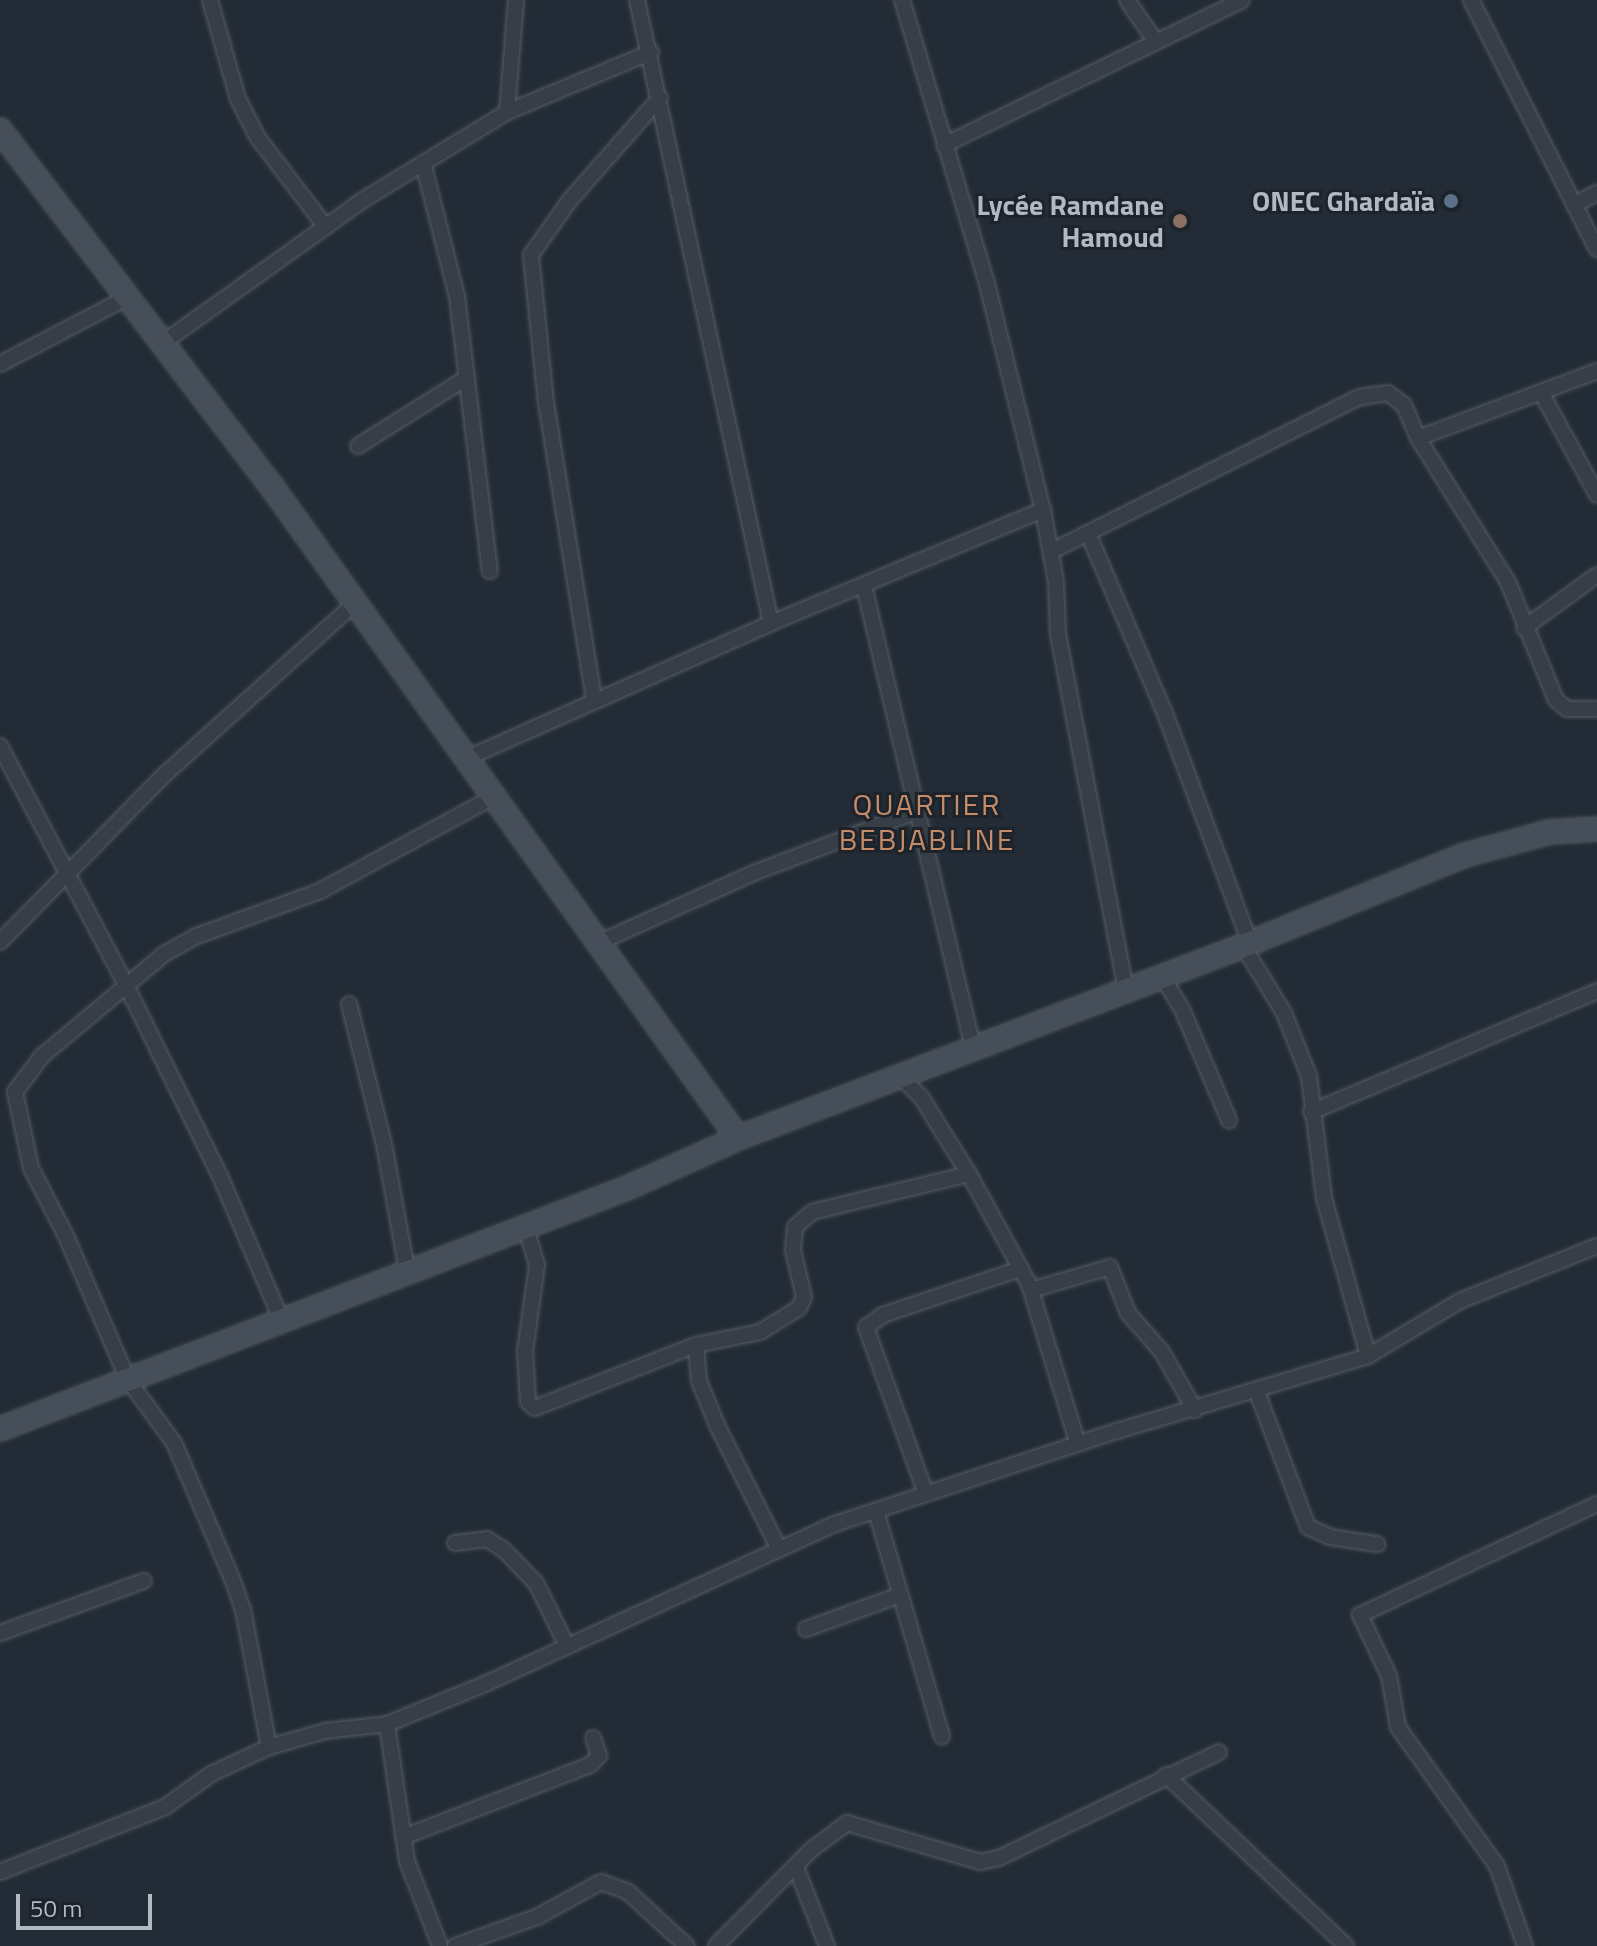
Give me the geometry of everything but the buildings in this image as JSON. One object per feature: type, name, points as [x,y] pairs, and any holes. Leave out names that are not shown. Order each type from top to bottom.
[{"type":"main road","points":[[0,130],[164,342],[495,796],[738,1138]]},
{"type":"main road","points":[[0,1429],[627,1188],[738,1138],[974,1050],[1462,856],[1549,832],[1597,829]]},
{"type":"street","points":[[210,0],[238,99],[258,138],[325,226]]},
{"type":"street","points":[[507,112],[516,0]]},
{"type":"street","points":[[637,0],[651,52],[771,623]]},
{"type":"street","points":[[902,0],[986,280],[1043,510],[1052,551],[1058,634],[1126,989]]},
{"type":"street","points":[[1127,0],[1156,42]]},
{"type":"street","points":[[944,145],[1242,0]]},
{"type":"street","points":[[1471,0],[1597,249]]},
{"type":"street","points":[[164,342],[325,226],[507,112],[651,52]]},
{"type":"street","points":[[594,699],[546,403],[531,255],[570,200],[660,98]]},
{"type":"street","points":[[423,163],[451,266],[490,571]]},
{"type":"street","points":[[1574,205],[1597,193]]},
{"type":"street","points":[[0,364],[130,296]]},
{"type":"street","points":[[1418,438],[1597,371]]},
{"type":"street","points":[[358,446],[466,378]]},
{"type":"street","points":[[1052,551],[1374,393],[1388,393],[1404,405],[1418,438],[1508,582],[1524,628],[1561,706],[1597,709]]},
{"type":"street","points":[[1542,394],[1597,495]]},
{"type":"street","points":[[467,758],[594,699],[1043,510]]},
{"type":"street","points":[[1088,533],[1166,716],[1246,944],[1301,1053],[1324,1198],[1368,1356]]},
{"type":"street","points":[[1524,628],[1597,575]]},
{"type":"street","points":[[864,586],[920,810],[974,1050]]},
{"type":"street","points":[[0,942],[164,775],[353,605]]},
{"type":"street","points":[[0,746],[126,985],[220,1176],[281,1319]]},
{"type":"street","points":[[269,1747],[233,1581],[174,1443],[128,1380],[66,1236],[31,1168],[15,1092],[42,1056],[164,954],[197,936],[320,891],[495,796]]},
{"type":"street","points":[[598,943],[756,872],[920,810]]},
{"type":"street","points":[[1162,976],[1182,1009],[1229,1120]]},
{"type":"street","points":[[1311,1112],[1597,991]]},
{"type":"street","points":[[349,1004],[384,1144],[407,1271]]},
{"type":"street","points":[[901,1077],[921,1097],[969,1174],[1031,1290],[1078,1444]]},
{"type":"street","points":[[525,1225],[537,1265],[525,1351],[528,1402],[535,1408],[696,1345],[760,1332],[799,1308],[804,1297],[793,1250],[795,1227],[812,1212],[969,1174]]},
{"type":"street","points":[[0,1872],[165,1807],[211,1774],[269,1747],[325,1731],[387,1724],[567,1646],[778,1547],[1078,1444],[1368,1356],[1460,1301],[1597,1246]]},
{"type":"street","points":[[1031,1290],[1110,1267],[1128,1313],[1162,1352],[1195,1410]]},
{"type":"street","points":[[926,1494],[866,1327],[883,1315],[1020,1269]]},
{"type":"street","points":[[696,1345],[699,1381],[717,1425],[778,1547]]},
{"type":"street","points":[[1257,1392],[1308,1527],[1330,1537],[1377,1544]]},
{"type":"street","points":[[1525,1946],[1497,1866],[1398,1727],[1389,1676],[1360,1615],[1597,1504]]},
{"type":"street","points":[[876,1511],[942,1737]]},
{"type":"street","points":[[455,1543],[487,1539],[504,1550],[536,1583],[567,1646]]},
{"type":"street","points":[[0,1633],[144,1581]]},
{"type":"street","points":[[806,1629],[900,1595]]},
{"type":"street","points":[[387,1724],[406,1836],[407,1861],[440,1946]]},
{"type":"street","points":[[406,1836],[590,1765],[599,1756],[593,1738]]},
{"type":"street","points":[[716,1946],[796,1867],[847,1823],[980,1862],[999,1858],[1219,1752]]},
{"type":"street","points":[[1166,1775],[1346,1946]]},
{"type":"street","points":[[796,1867],[827,1946]]},
{"type":"street","points":[[455,1946],[537,1917],[601,1882],[628,1892],[687,1946]]},
{"type":"place","name":"ONEC Ghardaïa","points":[[1451,201]]},
{"type":"place","name":"Lycée Ramdane Hamoud","points":[[1180,221]]},
{"type":"district","name":"QUARTIER BEBJABLINE","points":[[927,821]]}]
